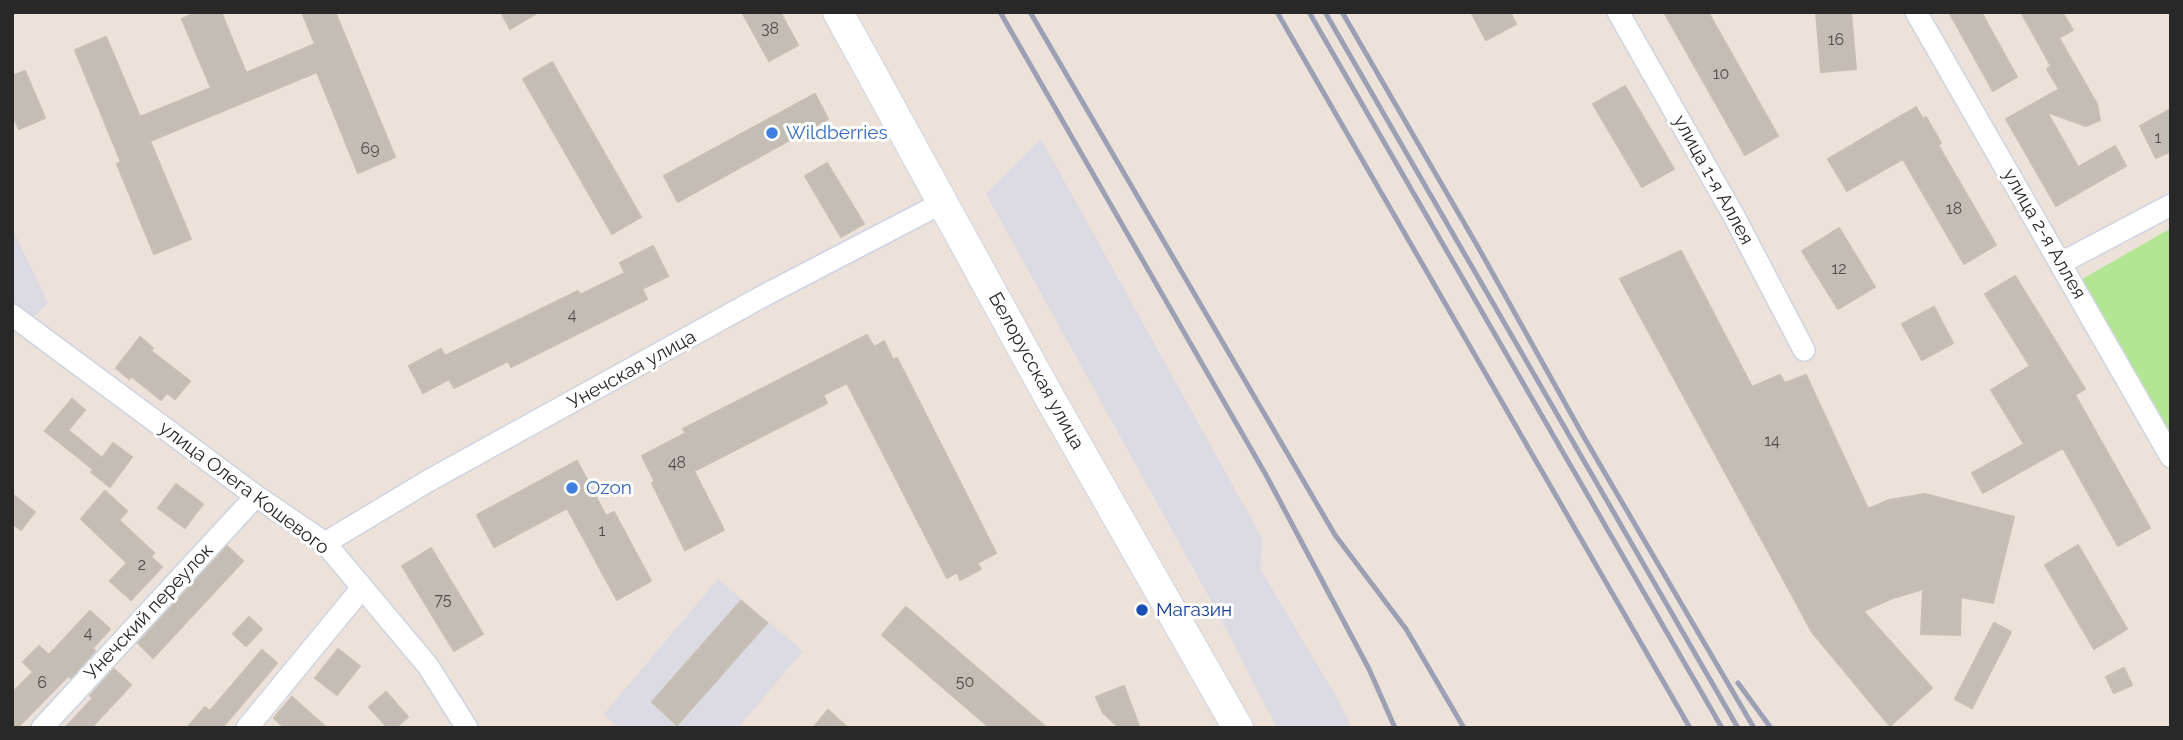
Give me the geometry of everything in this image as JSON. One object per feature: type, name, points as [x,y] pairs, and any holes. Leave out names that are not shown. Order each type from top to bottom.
[{"type":"main road","name":"Белорусская улица","points":[[838,12],[942,203],[1238,728]]},
{"type":"street","name":"улица 1-я Аллея","points":[[1618,12],[1734,216],[1804,350]]},
{"type":"street","name":"улица 2-я Аллея","points":[[1916,12],[2171,457]]},
{"type":"street","name":"Унечская улица","points":[[325,543],[428,481],[765,295],[942,203]]},
{"type":"street","points":[[2061,263],[2171,205]]},
{"type":"street","name":"улица Олега Кошевого","points":[[12,315],[256,496],[325,543],[428,666],[467,728]]},
{"type":"street","name":"Унечский переулок","points":[[42,728],[256,496]]},
{"type":"street","points":[[247,728],[362,588]]},
{"type":"shaded area","points":[[1041,139],[1262,538],[1261,570],[1339,701],[1351,728],[1277,728],[1214,606],[986,194]]},
{"type":"shaded area","points":[[12,228],[48,303],[27,323],[12,312]]},
{"type":"shaded area","points":[[718,579],[803,651],[738,728],[619,728],[604,714]]},
{"type":"green space","points":[[2171,228],[2171,441],[2079,281]]},
{"type":"building","points":[[198,12],[221,12],[246,73],[315,44],[302,12],[335,12],[395,157],[358,173],[317,72],[150,141],[191,239],[154,254],[117,164],[121,162],[75,50],[106,37],[140,117],[211,88],[182,19]]},
{"type":"building","points":[[501,12],[539,12],[510,29]]},
{"type":"building","points":[[742,12],[780,12],[798,45],[769,61]]},
{"type":"building","points":[[1471,12],[1510,12],[1516,24],[1486,40]]},
{"type":"building","points":[[1664,12],[1708,12],[1778,136],[1745,155]]},
{"type":"building","points":[[1816,12],[1851,12],[1856,69],[1821,72]]},
{"type":"building","points":[[1949,12],[1981,12],[2017,77],[1993,91]]},
{"type":"building","points":[[2021,12],[2062,12],[2073,30],[2059,38],[2097,104],[2100,120],[2086,126],[2047,112],[2078,167],[2115,146],[2126,166],[2056,206],[2006,119],[2059,89],[2047,69],[2051,66]]},
{"type":"building","points":[[552,62],[641,217],[612,234],[523,79]]},
{"type":"building","points":[[25,71],[45,118],[19,129],[12,114],[12,76]]},
{"type":"building","points":[[1625,86],[1674,169],[1642,187],[1593,104]]},
{"type":"building","points":[[815,94],[828,119],[678,202],[664,176]]},
{"type":"building","points":[[1916,107],[1923,119],[1926,117],[1941,143],[1938,145],[1996,245],[1964,264],[1903,159],[1847,191],[1828,159]]},
{"type":"building","points":[[2171,109],[2171,151],[2156,158],[2140,126]]},
{"type":"building","points":[[827,163],[864,224],[841,237],[805,176]]},
{"type":"building","points":[[1839,228],[1875,287],[1838,309],[1802,251]]},
{"type":"building","points":[[653,246],[668,276],[642,289],[647,299],[511,367],[508,361],[454,388],[449,379],[423,393],[409,366],[441,349],[445,356],[578,291],[580,295],[625,273],[620,263]]},
{"type":"building","points":[[1681,251],[1752,387],[1780,375],[1785,383],[1806,375],[1868,509],[1889,500],[1925,494],[2014,517],[1993,603],[1961,597],[1960,635],[1921,634],[1923,589],[1863,611],[1932,688],[1890,726],[1812,632],[1620,279]]},
{"type":"building","points":[[2015,276],[2085,389],[2075,395],[2150,528],[2118,546],[2063,448],[1983,493],[1972,473],[2024,444],[1991,390],[2030,366],[1985,294]]},
{"type":"building","points":[[1934,307],[1953,343],[1922,360],[1902,324]]},
{"type":"building","points":[[867,335],[874,347],[884,341],[893,360],[897,358],[996,553],[977,563],[981,569],[960,580],[957,572],[947,578],[847,383],[823,395],[827,403],[694,471],[724,530],[685,550],[652,483],[655,482],[642,456],[686,433],[683,429]]},
{"type":"building","points":[[140,337],[153,348],[151,351],[190,381],[175,399],[167,393],[161,400],[131,376],[129,379],[116,368]]},
{"type":"building","points":[[72,399],[85,410],[68,430],[102,458],[113,443],[132,457],[110,487],[91,472],[94,470],[45,431]]},
{"type":"building","points":[[577,461],[606,516],[614,512],[651,581],[617,600],[567,508],[494,547],[477,515]]},
{"type":"building","points":[[176,484],[203,504],[185,528],[158,508]]},
{"type":"building","points":[[105,491],[127,511],[119,520],[154,553],[151,557],[162,567],[131,600],[110,581],[127,563],[81,519]]},
{"type":"building","points":[[12,494],[35,512],[21,530],[12,523]]},
{"type":"building","points":[[2078,545],[2127,629],[2094,649],[2045,565]]},
{"type":"building","points":[[227,546],[243,561],[153,658],[138,643]]},
{"type":"building","points":[[431,548],[483,634],[454,651],[402,566]]},
{"type":"building","points":[[741,601],[767,623],[677,725],[652,702]]},
{"type":"building","points":[[906,607],[1047,728],[990,728],[882,635]]},
{"type":"building","points":[[90,611],[110,629],[71,678],[68,676],[17,728],[12,728],[12,693],[33,672],[23,662],[39,646],[49,655]]},
{"type":"building","points":[[249,617],[262,629],[246,646],[233,634]]},
{"type":"building","points":[[1994,623],[2011,632],[1972,708],[1955,699]]},
{"type":"building","points":[[338,649],[360,666],[337,695],[315,678]]},
{"type":"building","points":[[262,650],[277,663],[222,728],[187,728],[205,707],[210,711]]},
{"type":"building","points":[[2124,668],[2132,685],[2114,693],[2106,677]]},
{"type":"building","points":[[114,669],[131,685],[91,728],[65,728],[93,698],[90,696]]},
{"type":"building","points":[[1124,686],[1140,728],[1120,728],[1103,713],[1096,697]]},
{"type":"building","points":[[386,692],[408,717],[395,728],[388,728],[369,707]]},
{"type":"building","points":[[292,697],[327,728],[285,728],[274,718]]},
{"type":"building","points":[[828,710],[848,728],[813,728]]},
{"type":"railway","points":[[1000,12],[1266,475],[1369,669],[1395,728]]},
{"type":"railway","points":[[1030,12],[1335,535],[1406,629],[1464,728]]},
{"type":"railway","points":[[1277,12],[1690,728]]},
{"type":"railway","points":[[1309,12],[1722,728]]},
{"type":"railway","points":[[1325,12],[1738,728]]},
{"type":"railway","points":[[1342,12],[1585,439],[1754,728]]},
{"type":"railway","points":[[1738,683],[1771,728]]},
{"type":"place","name":"Wildberries","points":[[772,133]]},
{"type":"place","name":"Ozon","points":[[572,488]]},
{"type":"place","name":"Магазин","points":[[1142,610]]}]
